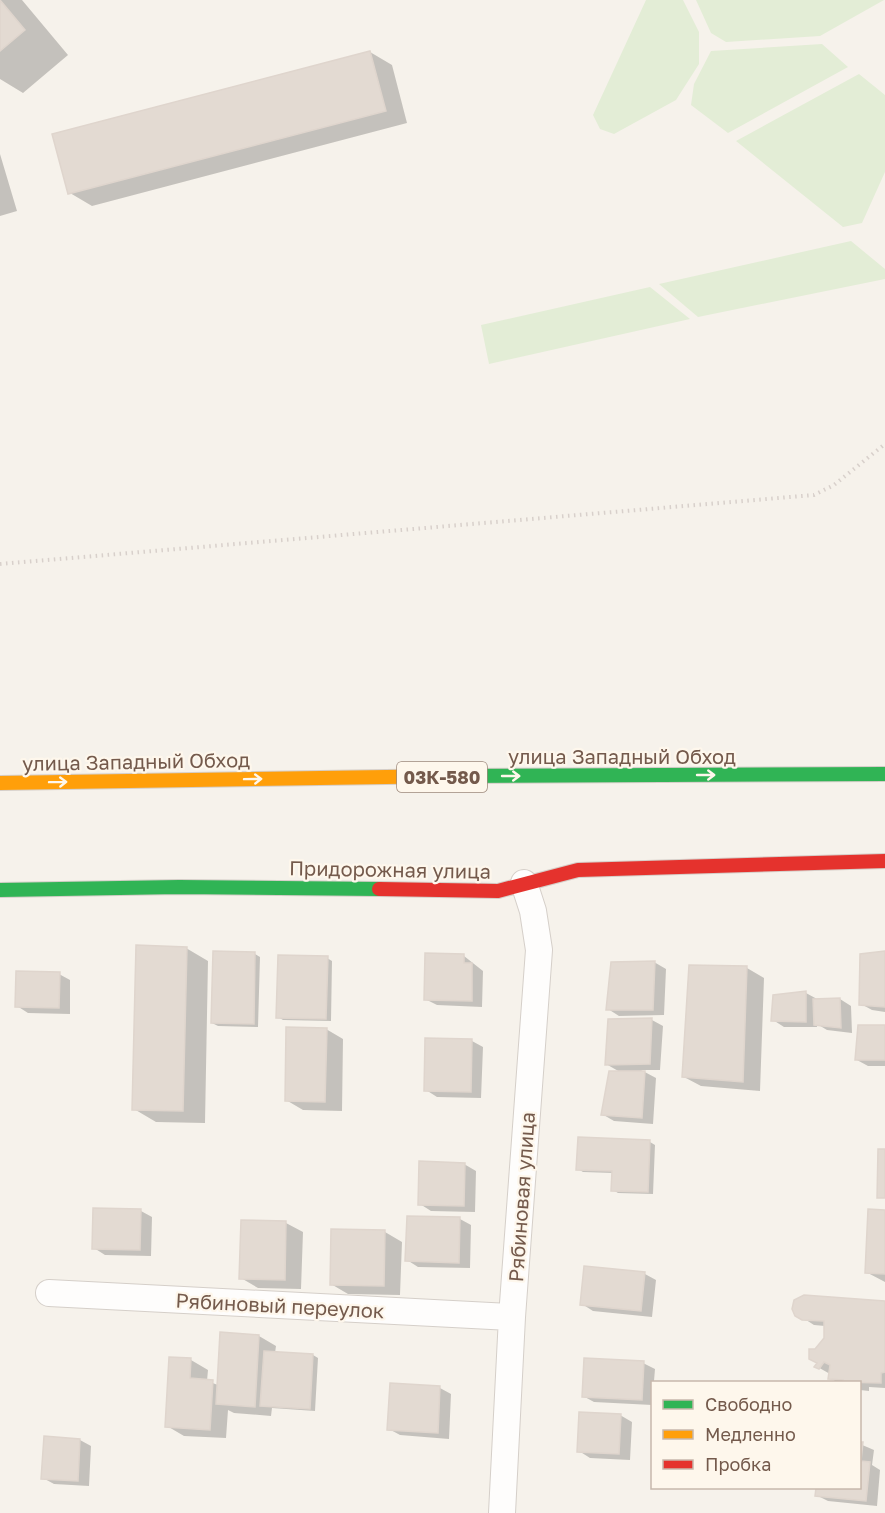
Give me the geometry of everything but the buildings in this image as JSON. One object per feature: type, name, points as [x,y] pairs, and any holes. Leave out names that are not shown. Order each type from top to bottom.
[{"type":"main road","name":"улица Западный Обход","points":[[0,783],[360,777],[885,774]]},
{"type":"main road","name":"Придорожная улица","points":[[0,890],[125,886],[348,886],[477,892],[498,891],[578,870],[885,861]]},
{"type":"street","name":"Рябиновая улица","points":[[502,1513],[512,1317],[539,950],[533,911],[524,883]]},
{"type":"street","name":"Рябиновый переулок","points":[[49,1293],[512,1317]]},
{"type":"path","points":[[0,564],[814,495],[834,485],[885,444]]},
{"type":"green space","points":[[646,0],[683,0],[699,32],[699,64],[676,100],[614,134],[600,129],[593,115]]},
{"type":"green space","points":[[696,0],[884,0],[820,36],[726,42],[711,33]]},
{"type":"green space","points":[[822,44],[848,67],[728,133],[691,105],[694,84],[711,51]]},
{"type":"green space","points":[[859,74],[885,95],[885,172],[862,223],[843,227],[736,141]]},
{"type":"green space","points":[[851,241],[885,269],[885,279],[698,317],[659,284]]},
{"type":"green space","points":[[650,287],[690,319],[489,364],[481,325]]},
{"type":"traffic: fast","points":[[452,776],[885,774]]},
{"type":"traffic: fast","points":[[0,890],[179,887],[379,889]]},
{"type":"traffic: slow","points":[[0,783],[452,776]]},
{"type":"traffic: jam","points":[[379,889],[498,891],[578,870],[885,861]]}]
